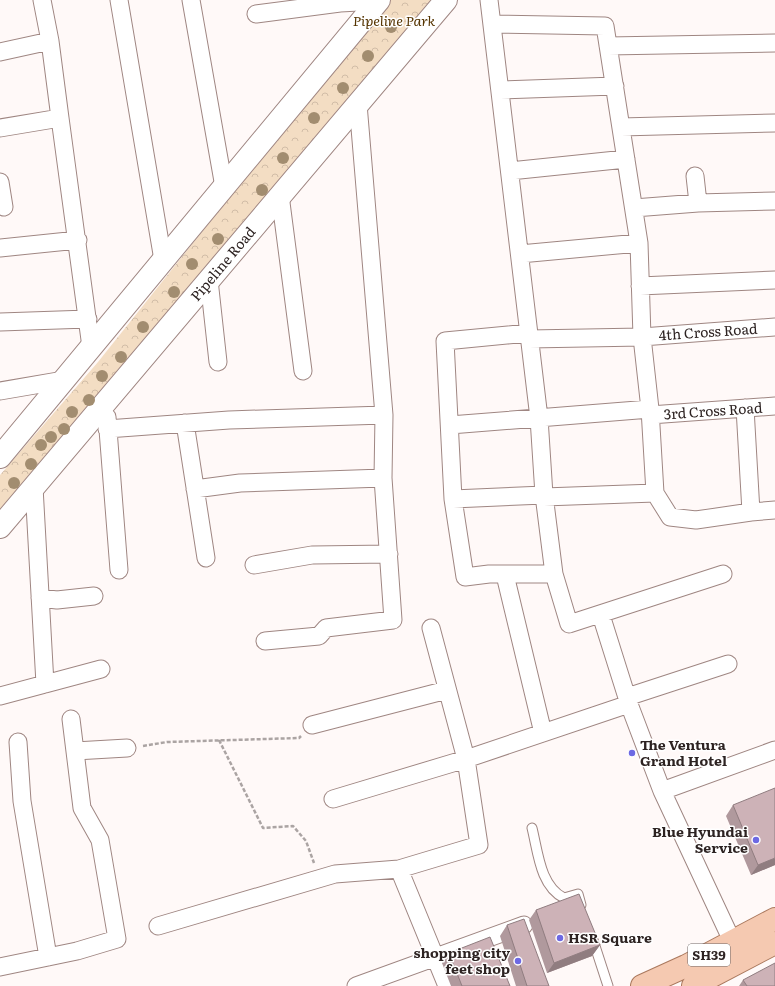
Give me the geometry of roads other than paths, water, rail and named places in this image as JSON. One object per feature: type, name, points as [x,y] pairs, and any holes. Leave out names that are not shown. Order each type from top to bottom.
[{"type":"main road","points":[[0,457],[378,0]]},
{"type":"main road","name":"Pipeline Road","points":[[0,527],[446,0]]},
{"type":"main road","name":"SH39","points":[[642,986],[774,924]]},
{"type":"main road","points":[[693,986],[775,942]]},
{"type":"street","points":[[42,0],[50,41],[78,240],[91,347]]},
{"type":"street","points":[[119,0],[163,260]]},
{"type":"street","points":[[191,0],[224,187]]},
{"type":"street","points":[[256,14],[378,0]]},
{"type":"street","points":[[489,0],[539,418],[544,496],[554,574],[569,624],[601,615],[723,574]]},
{"type":"street","points":[[492,24],[605,26],[639,243],[642,337],[650,412],[654,493],[670,517],[696,520],[775,510]]},
{"type":"street","points":[[0,52],[50,41]]},
{"type":"street","points":[[608,46],[775,43]]},
{"type":"street","points":[[500,90],[615,86]]},
{"type":"street","points":[[265,641],[319,636],[326,628],[393,620],[383,478],[384,415],[358,104]]},
{"type":"street","points":[[0,128],[60,118]]},
{"type":"street","points":[[621,127],[775,123]]},
{"type":"street","points":[[510,171],[626,159]]},
{"type":"street","points":[[695,176],[698,203]]},
{"type":"street","points":[[0,182],[4,207]]},
{"type":"street","points":[[280,195],[303,371]]},
{"type":"street","points":[[634,208],[698,203],[775,201]]},
{"type":"street","points":[[0,248],[78,240]]},
{"type":"street","points":[[520,254],[639,243]]},
{"type":"street","points":[[209,280],[218,362]]},
{"type":"street","points":[[640,286],[775,280]]},
{"type":"street","points":[[0,322],[88,319]]},
{"type":"street","name":"4th Cross Road","points":[[450,425],[445,341],[528,336],[642,337],[775,327]]},
{"type":"street","points":[[0,391],[64,380]]},
{"type":"street","points":[[106,402],[119,570]]},
{"type":"street","name":"3rd Cross Road","points":[[450,425],[539,418],[775,406]]},
{"type":"street","points":[[745,408],[751,512]]},
{"type":"street","points":[[107,428],[185,423],[384,415]]},
{"type":"street","points":[[185,423],[206,558]]},
{"type":"street","points":[[450,425],[453,499],[464,577],[489,574],[554,574]]},
{"type":"street","points":[[196,489],[240,483],[383,478]]},
{"type":"street","points":[[34,487],[45,684]]},
{"type":"street","points":[[453,499],[654,493]]},
{"type":"street","points":[[254,566],[312,555],[389,554]]},
{"type":"street","points":[[504,575],[543,733]]},
{"type":"street","points":[[40,598],[57,600],[94,596]]},
{"type":"street","points":[[601,615],[628,701],[662,791],[733,943]]},
{"type":"street","points":[[158,926],[335,874],[399,869],[479,845],[466,759],[432,628]]},
{"type":"street","points":[[333,799],[466,759],[543,733],[728,664]]},
{"type":"street","points":[[0,696],[101,669]]},
{"type":"street","points":[[312,724],[447,690]]},
{"type":"street","points":[[0,967],[48,957],[117,939],[100,840],[82,808],[70,719]]},
{"type":"street","points":[[18,742],[22,801],[48,957]]},
{"type":"street","points":[[75,751],[127,748]]},
{"type":"street","points":[[662,791],[775,750]]},
{"type":"street","points":[[399,869],[447,986]]},
{"type":"street","points":[[356,986],[434,956],[524,925]]},
{"type":"lane","points":[[532,828],[546,880],[556,894],[564,898],[578,894],[585,915]]},
{"type":"lane","points":[[589,929],[608,986]]},
{"type":"place","name":"The Ventura Grand Hotel","points":[[632,753]]},
{"type":"place","name":"Blue Hyundai Service","points":[[756,840]]},
{"type":"place","name":"HSR Square","points":[[560,938]]},
{"type":"place","name":"shopping city feet shop","points":[[518,961]]},
{"type":"park label","name":"Pipeline Park","points":[[394,21]]}]
